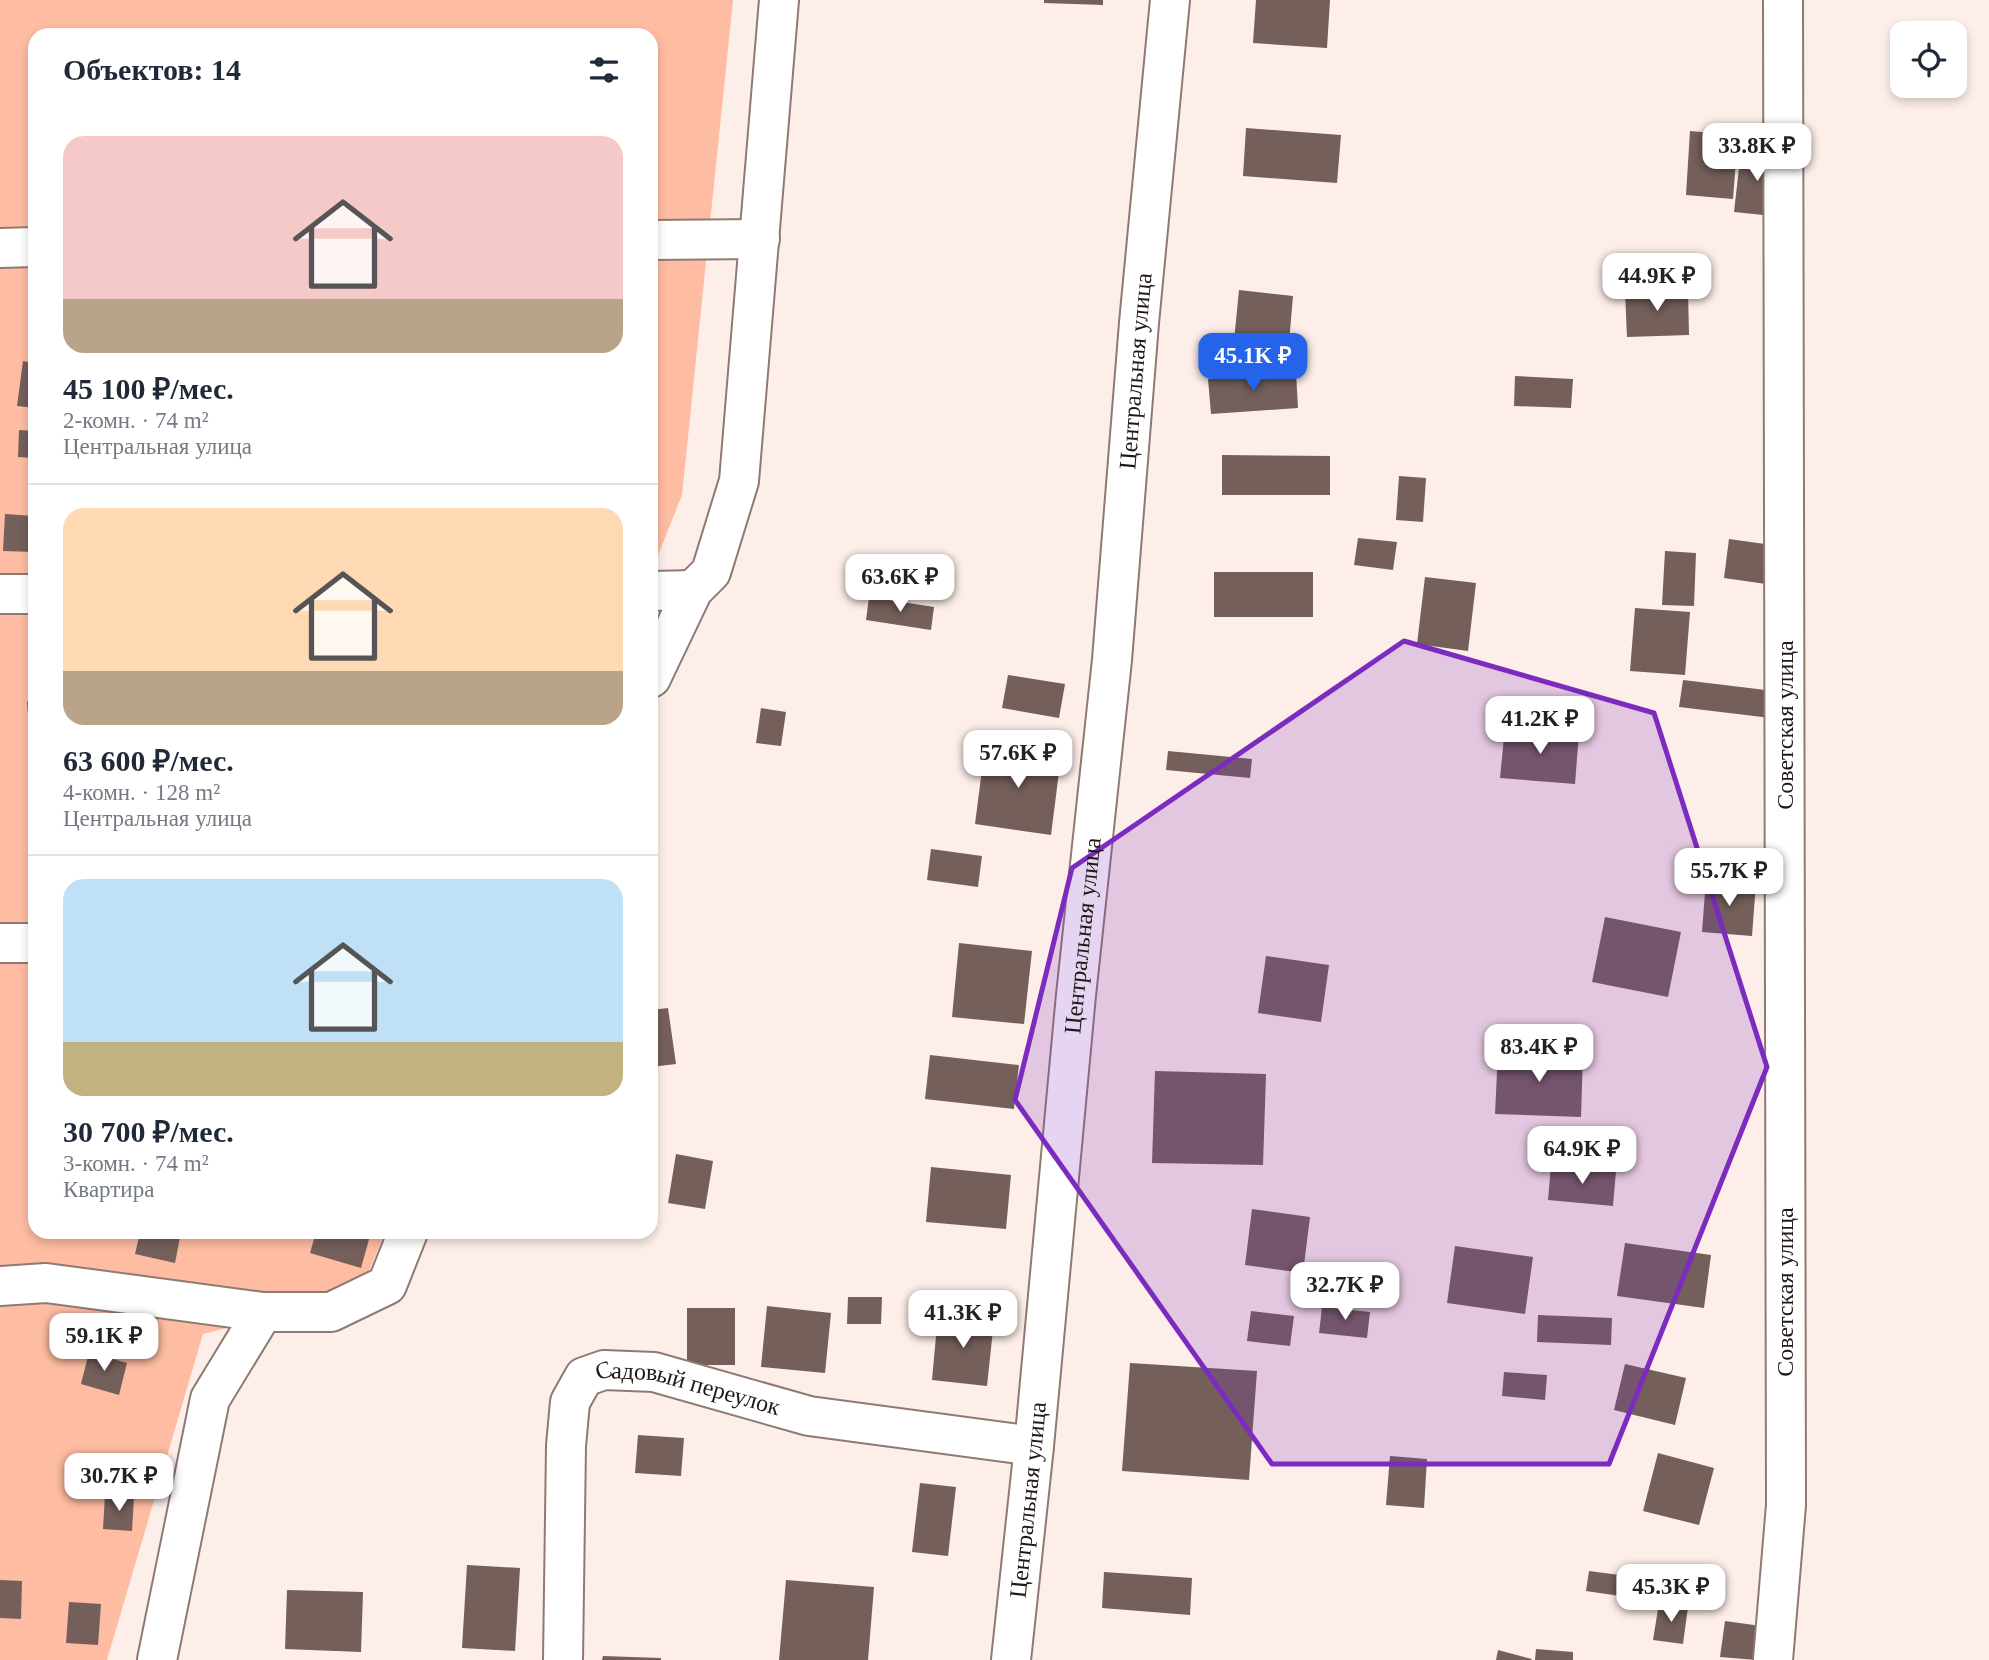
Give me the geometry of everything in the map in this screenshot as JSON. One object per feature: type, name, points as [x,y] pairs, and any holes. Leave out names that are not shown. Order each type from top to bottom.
[{"type":"street","points":[[658,663],[693,590],[711,572],[739,481],[779,0]]},
{"type":"street","name":"Центральная улица","points":[[1011,1660],[1076,995],[1112,660],[1139,323],[1170,0]]},
{"type":"street","name":"Советская улица","points":[[1773,1660],[1786,1505],[1783,0]]},
{"type":"street","points":[[658,240],[760,239]]},
{"type":"street","points":[[0,247],[28,247]]},
{"type":"street","points":[[658,591],[693,590]]},
{"type":"street","points":[[0,594],[28,594]]},
{"type":"street","points":[[0,943],[28,943]]},
{"type":"street","points":[[0,1286],[46,1283],[263,1312],[331,1311],[387,1285],[405,1239]]},
{"type":"street","points":[[157,1660],[210,1399],[263,1312]]},
{"type":"street","name":"Садовый переулок","points":[[563,1660],[566,1446],[570,1402],[584,1377],[604,1370],[654,1372],[809,1416],[1034,1446]]},
{"type":"highlighted area","points":[[1404,641],[1654,713],[1767,1067],[1609,1464],[1272,1464],[1015,1100],[1072,868]]},
{"type":"shaded area","points":[[0,0],[733,0],[682,495],[658,555],[658,28],[28,28],[28,1239],[382,1239],[360,1293],[203,1334],[107,1660],[0,1660]]},
{"type":"building","points":[[1044,0],[1103,0],[1103,5],[1044,3]]},
{"type":"building","points":[[1256,0],[1330,0],[1327,48],[1253,43]]},
{"type":"building","points":[[1246,128],[1341,135],[1337,183],[1243,176]]},
{"type":"building","points":[[1690,131],[1738,135],[1733,199],[1686,195]]},
{"type":"building","points":[[1741,150],[1780,154],[1773,216],[1734,212]]},
{"type":"building","points":[[1239,290],[1293,296],[1287,366],[1232,361]]},
{"type":"building","points":[[1688,290],[1689,335],[1627,337],[1625,292]]},
{"type":"building","points":[[23,361],[28,362],[28,407],[17,406]]},
{"type":"building","points":[[1296,372],[1298,408],[1211,414],[1208,379]]},
{"type":"building","points":[[1515,376],[1573,379],[1571,408],[1514,406]]},
{"type":"building","points":[[19,430],[28,431],[28,458],[18,457]]},
{"type":"building","points":[[1222,455],[1330,456],[1330,495],[1222,495]]},
{"type":"building","points":[[1399,476],[1426,478],[1423,522],[1396,520]]},
{"type":"building","points":[[5,514],[28,516],[28,552],[3,551]]},
{"type":"building","points":[[1358,538],[1397,542],[1393,570],[1354,565]]},
{"type":"building","points":[[1729,539],[1772,545],[1766,584],[1724,578]]},
{"type":"building","points":[[1665,551],[1696,553],[1694,606],[1662,605]]},
{"type":"building","points":[[1214,572],[1313,572],[1313,617],[1214,617]]},
{"type":"building","points":[[1425,577],[1476,583],[1468,651],[1417,644]]},
{"type":"building","points":[[869,597],[934,607],[931,630],[866,620]]},
{"type":"building","points":[[1635,608],[1690,612],[1685,675],[1630,671]]},
{"type":"building","points":[[1008,675],[1065,684],[1059,718],[1002,708]]},
{"type":"building","points":[[1683,680],[1782,692],[1779,719],[1679,707]]},
{"type":"building","points":[[761,708],[786,712],[781,746],[756,743]]},
{"type":"building","points":[[1505,727],[1579,733],[1575,784],[1500,778]]},
{"type":"building","points":[[985,746],[1061,756],[1051,835],[975,824]]},
{"type":"building","points":[[1168,751],[1252,759],[1250,778],[1166,770]]},
{"type":"building","points":[[931,849],[982,856],[978,887],[927,880]]},
{"type":"building","points":[[1706,879],[1756,883],[1752,936],[1702,932]]},
{"type":"building","points":[[1605,917],[1681,932],[1668,997],[1592,982]]},
{"type":"building","points":[[959,943],[1032,951],[1024,1024],[952,1017]]},
{"type":"building","points":[[1266,956],[1329,965],[1321,1022],[1258,1013]]},
{"type":"building","points":[[668,1008],[676,1064],[658,1066],[658,1009]]},
{"type":"building","points":[[1498,1050],[1583,1053],[1581,1117],[1495,1114]]},
{"type":"building","points":[[930,1055],[1019,1065],[1014,1109],[925,1099]]},
{"type":"building","points":[[1155,1071],[1266,1074],[1263,1165],[1152,1163]]},
{"type":"building","points":[[676,1154],[713,1161],[705,1209],[668,1203]]},
{"type":"building","points":[[1551,1165],[1616,1171],[1613,1206],[1548,1200]]},
{"type":"building","points":[[931,1167],[1011,1175],[1006,1229],[926,1222]]},
{"type":"building","points":[[1252,1209],[1310,1217],[1303,1273],[1245,1265]]},
{"type":"building","points":[[138,1239],[180,1239],[175,1263],[135,1254]]},
{"type":"building","points":[[314,1239],[369,1239],[361,1268],[310,1253]]},
{"type":"building","points":[[1625,1243],[1711,1255],[1704,1308],[1617,1296]]},
{"type":"building","points":[[1455,1246],[1533,1257],[1525,1314],[1447,1303]]},
{"type":"building","points":[[848,1297],[882,1297],[881,1324],[847,1324]]},
{"type":"building","points":[[767,1306],[831,1313],[825,1373],[761,1367]]},
{"type":"building","points":[[1322,1307],[1370,1312],[1367,1338],[1319,1333]]},
{"type":"building","points":[[687,1308],[735,1308],[735,1365],[687,1365]]},
{"type":"building","points":[[1251,1311],[1294,1316],[1290,1346],[1247,1341]]},
{"type":"building","points":[[938,1314],[994,1320],[987,1386],[932,1380]]},
{"type":"building","points":[[1538,1315],[1612,1318],[1611,1345],[1537,1342]]},
{"type":"building","points":[[89,1352],[127,1363],[119,1395],[81,1384]]},
{"type":"building","points":[[1130,1363],[1257,1371],[1249,1480],[1122,1471]]},
{"type":"building","points":[[1625,1364],[1686,1378],[1675,1425],[1614,1410]]},
{"type":"building","points":[[1504,1372],[1547,1375],[1545,1400],[1502,1396]]},
{"type":"building","points":[[638,1435],[684,1438],[681,1476],[635,1473]]},
{"type":"building","points":[[1658,1453],[1714,1468],[1699,1525],[1643,1511]]},
{"type":"building","points":[[1390,1456],[1427,1459],[1424,1508],[1386,1505]]},
{"type":"building","points":[[920,1483],[956,1487],[948,1556],[912,1552]]},
{"type":"building","points":[[105,1495],[134,1497],[132,1531],[103,1529]]},
{"type":"building","points":[[467,1565],[520,1568],[515,1651],[462,1648]]},
{"type":"building","points":[[1589,1571],[1650,1579],[1647,1600],[1586,1591]]},
{"type":"building","points":[[1104,1572],[1192,1578],[1190,1615],[1102,1608]]},
{"type":"building","points":[[0,1580],[22,1581],[21,1619],[0,1618]]},
{"type":"building","points":[[786,1580],[874,1587],[868,1660],[779,1660]]},
{"type":"building","points":[[287,1590],[363,1592],[361,1652],[285,1649]]},
{"type":"building","points":[[69,1602],[101,1604],[98,1645],[66,1643]]},
{"type":"building","points":[[1659,1603],[1688,1607],[1683,1644],[1653,1640]]},
{"type":"building","points":[[1725,1621],[1761,1626],[1756,1660],[1720,1657]]},
{"type":"building","points":[[1536,1649],[1573,1652],[1573,1660],[1535,1660]]},
{"type":"building","points":[[1498,1650],[1532,1659],[1496,1660]]},
{"type":"building","points":[[603,1656],[661,1658],[661,1660],[602,1660]]}]
